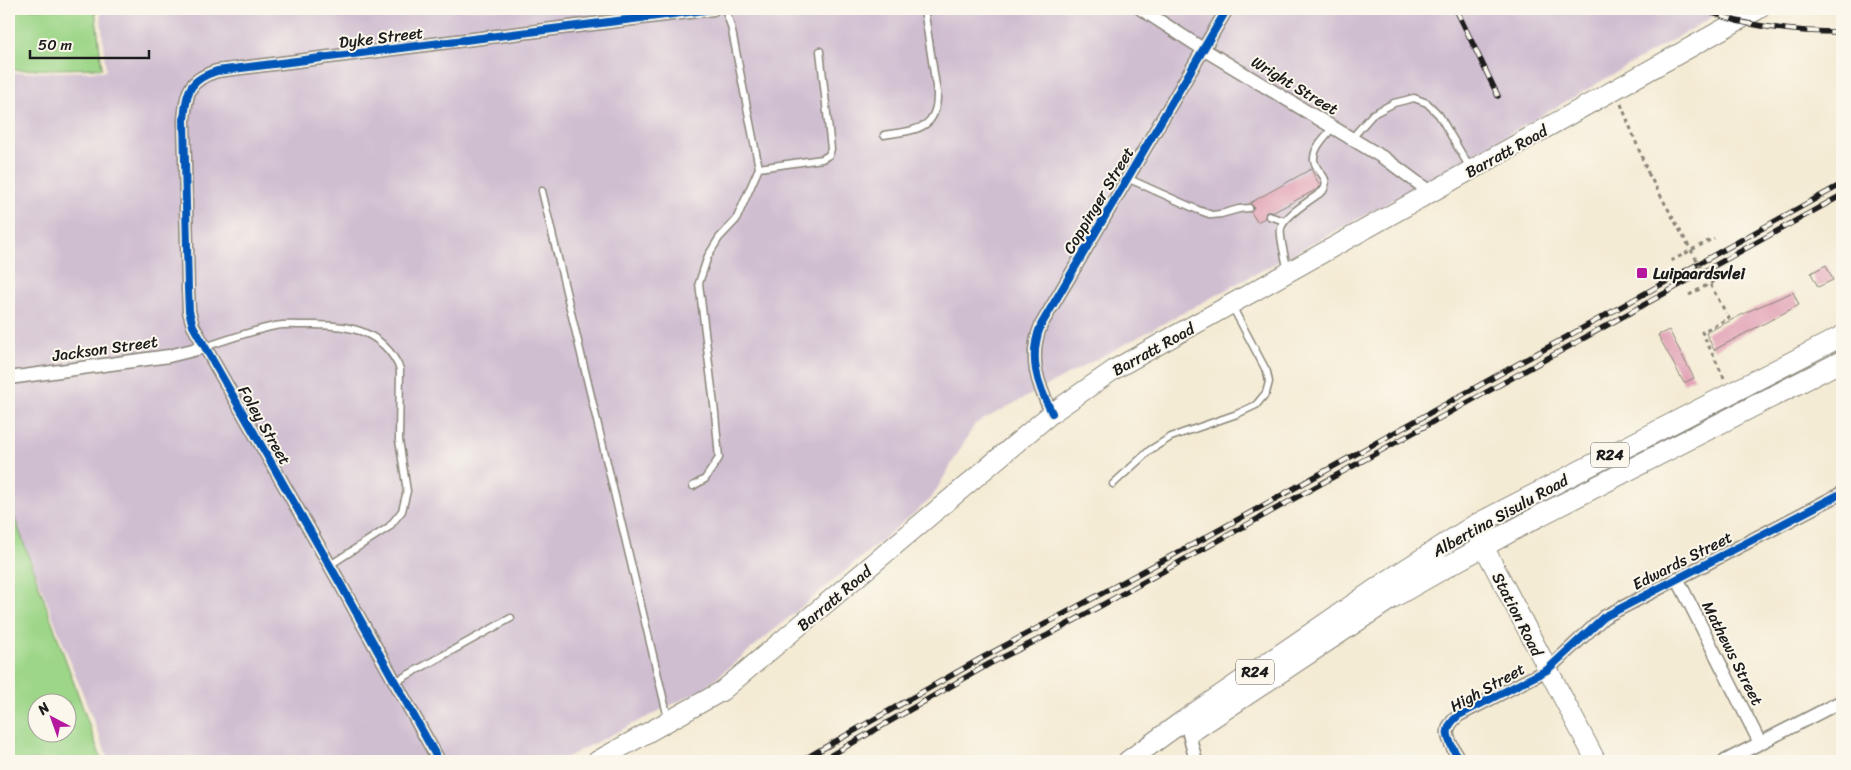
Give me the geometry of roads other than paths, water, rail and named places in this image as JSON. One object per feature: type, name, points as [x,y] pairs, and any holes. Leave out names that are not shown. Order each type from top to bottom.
[{"type":"main road","name":"Barratt Road","points":[[597,761],[722,691],[1052,413],[1115,369],[1759,9]]},
{"type":"main road","name":"Albertina Sisulu Road","points":[[1128,761],[1376,590],[1473,526],[1842,336]]},
{"type":"main road","name":"Albertina Sisulu Road","points":[[1150,761],[1392,598],[1483,546],[1842,361]]},
{"type":"main road","points":[[1710,404],[1720,424]]},
{"type":"main road","name":"Station Road","points":[[1473,526],[1596,761]]},
{"type":"street","name":"Dyke Street","points":[[203,76],[217,71],[713,9]]},
{"type":"street","name":"Wright Street","points":[[1141,9],[1203,49],[1334,126],[1387,160],[1430,192]]},
{"type":"street","name":"Coppinger Street","points":[[1052,413],[1040,388],[1036,372],[1034,347],[1037,334],[1227,9]]},
{"type":"street","name":"Foley Street","points":[[203,76],[194,82],[184,120],[190,311],[193,326],[330,565],[439,761]]},
{"type":"street","name":"Jackson Street","points":[[9,378],[170,356],[205,347]]},
{"type":"street","name":"Edwards Street","points":[[1547,670],[1604,616],[1842,493]]},
{"type":"street","name":"Mathews Street","points":[[1677,578],[1760,743]]},
{"type":"street","name":"High Street","points":[[1459,761],[1448,737],[1447,730],[1450,723],[1459,715],[1547,670]]},
{"type":"street","points":[[1725,761],[1842,701]]},
{"type":"street","points":[[1188,734],[1196,761]]},
{"type":"lane","points":[[692,486],[705,479],[719,458],[716,413],[699,283],[708,256],[719,238],[736,220],[758,168],[725,9]]},
{"type":"lane","points":[[884,135],[920,129],[931,119],[937,107],[937,93],[924,9]]},
{"type":"lane","points":[[758,168],[822,159],[829,155],[832,149],[820,52]]},
{"type":"lane","points":[[1352,138],[1373,114],[1394,103],[1414,98],[1427,103],[1439,115],[1471,170]]},
{"type":"lane","points":[[1288,272],[1281,228],[1285,221],[1323,191],[1325,187],[1324,176],[1314,161],[1315,154],[1318,145],[1334,126]]},
{"type":"lane","points":[[1127,178],[1212,215],[1249,208]]},
{"type":"lane","points":[[542,191],[668,722]]},
{"type":"lane","points":[[1269,216],[1285,221]]},
{"type":"lane","points":[[1113,484],[1150,450],[1171,437],[1256,405],[1266,393],[1269,382],[1267,372],[1232,305]]},
{"type":"lane","points":[[205,347],[277,325],[336,324],[368,334],[386,348],[396,361],[400,369],[399,440],[407,491],[402,511],[389,527],[330,565]]},
{"type":"lane","points":[[395,682],[511,618]]},
{"type":"railway","points":[[1456,9],[1498,96]]},
{"type":"railway","points":[[1700,9],[1737,21],[1763,26],[1802,31],[1842,32]]},
{"type":"railway","points":[[801,761],[982,658],[1201,540],[1842,184]]},
{"type":"railway","points":[[821,761],[989,664],[1048,635],[1842,195]]},
{"type":"place","name":"Luipaardsvlei","points":[[1642,273]]}]
